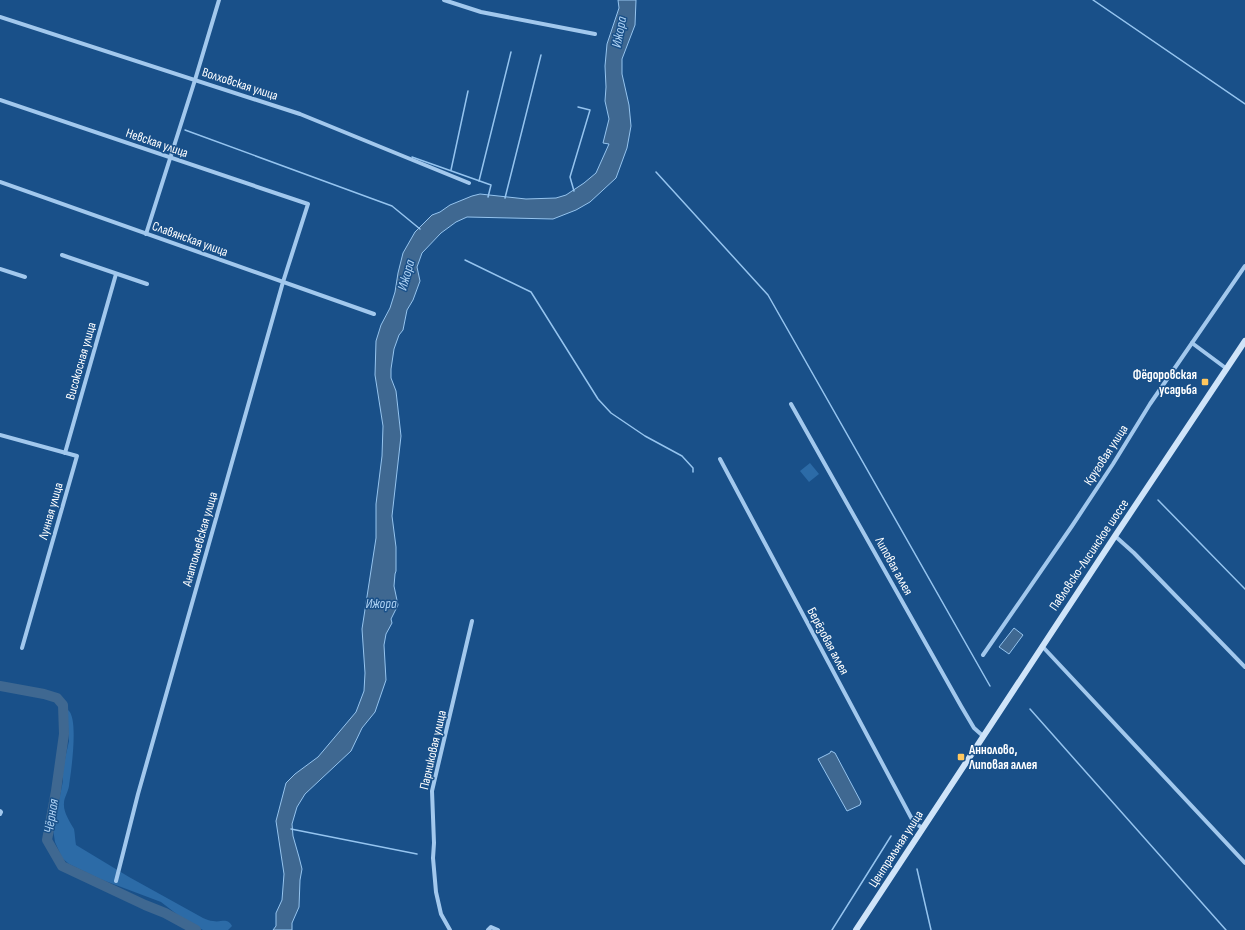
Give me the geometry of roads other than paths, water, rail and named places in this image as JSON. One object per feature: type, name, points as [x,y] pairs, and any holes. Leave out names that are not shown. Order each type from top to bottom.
[{"type":"main road","name":"Павловско-Лисинское шоссе","points":[[954,781],[1245,341]]},
{"type":"main road","name":"Центральная улица","points":[[856,930],[954,781]]},
{"type":"street","points":[[146,234],[195,80],[218,0]]},
{"type":"street","points":[[444,0],[481,12],[595,34]]},
{"type":"street","name":"Волховская улица","points":[[0,16],[300,114],[469,183]]},
{"type":"street","name":"Невская улица","points":[[0,100],[308,204]]},
{"type":"street","name":"Славянская улица","points":[[0,182],[374,314]]},
{"type":"street","name":"Анатольевская улица","points":[[116,881],[138,794],[283,282],[308,204]]},
{"type":"street","points":[[62,255],[147,284]]},
{"type":"street","name":"Круговая улица","points":[[983,655],[1068,533],[1150,404],[1245,266]]},
{"type":"street","points":[[0,268],[25,277]]},
{"type":"street","name":"Високосная улица","points":[[65,453],[116,274]]},
{"type":"street","points":[[1192,343],[1227,369]]},
{"type":"street","name":"Липовая аллея","points":[[790,404],[964,711],[974,728],[983,736]]},
{"type":"street","points":[[0,435],[65,453]]},
{"type":"street","name":"Лунная улица","points":[[22,648],[77,456],[65,453]]},
{"type":"street","name":"Берёзовая аллея","points":[[720,459],[914,822],[923,828]]},
{"type":"street","points":[[1115,536],[1134,553],[1245,667]]},
{"type":"street","name":"Парниковая улица","points":[[450,930],[441,914],[436,892],[433,858],[434,843],[432,791],[472,620]]},
{"type":"street","points":[[1042,646],[1245,863]]},
{"type":"street","points":[[488,930],[491,927],[498,930]]},
{"type":"water","name":"Ижора","points":[[618,0],[636,0],[635,25],[622,59],[622,74],[629,105],[631,126],[627,148],[616,178],[590,202],[576,210],[553,219],[467,217],[456,222],[441,233],[422,253],[417,267],[420,281],[413,300],[407,310],[403,330],[399,335],[394,349],[391,369],[391,378],[396,391],[401,436],[392,516],[396,547],[396,571],[394,586],[398,605],[391,619],[392,623],[386,634],[384,645],[386,680],[375,712],[362,728],[351,751],[305,794],[297,807],[292,824],[293,836],[302,869],[299,907],[292,923],[292,930],[273,930],[276,926],[276,913],[282,900],[284,874],[276,821],[286,783],[295,774],[318,757],[356,712],[364,691],[365,673],[362,629],[376,538],[376,504],[382,456],[383,426],[375,375],[376,341],[395,292],[403,253],[415,232],[432,215],[440,212],[450,205],[480,194],[526,199],[556,198],[566,195],[596,173],[609,144],[603,143],[609,119],[605,101],[605,66],[607,44],[619,8]]},
{"type":"water","points":[[1014,628],[1023,635],[1009,654],[999,647]]},
{"type":"water","points":[[831,751],[835,753],[861,802],[860,805],[847,811],[818,759]]},
{"type":"waterway","points":[[1093,0],[1245,104]]},
{"type":"waterway","points":[[479,181],[511,52]]},
{"type":"waterway","points":[[505,198],[541,55]]},
{"type":"waterway","points":[[451,170],[468,91]]},
{"type":"waterway","points":[[574,191],[570,177],[590,110],[578,107]]},
{"type":"waterway","points":[[185,130],[392,206],[420,229]]},
{"type":"waterway","points":[[412,157],[491,185],[488,197]]},
{"type":"waterway","points":[[656,172],[768,295],[990,686]]},
{"type":"waterway","points":[[465,260],[531,292],[598,399],[611,413],[645,436],[682,456],[693,468],[693,472]]},
{"type":"waterway","points":[[1158,500],[1245,589]]},
{"type":"waterway","name":"Чёрная","points":[[0,686],[44,694],[57,698],[63,705],[64,734],[47,840],[62,866],[165,913],[196,930]]},
{"type":"waterway","points":[[1030,709],[1226,930]]},
{"type":"waterway","points":[[291,829],[417,854]]},
{"type":"waterway","points":[[832,930],[891,836]]},
{"type":"waterway","points":[[917,869],[931,930]]},
{"type":"place","name":"Фёдоровская усадьба","points":[[1205,382]]},
{"type":"place","name":"Аннолово, Липовая аллея","points":[[961,757]]}]
